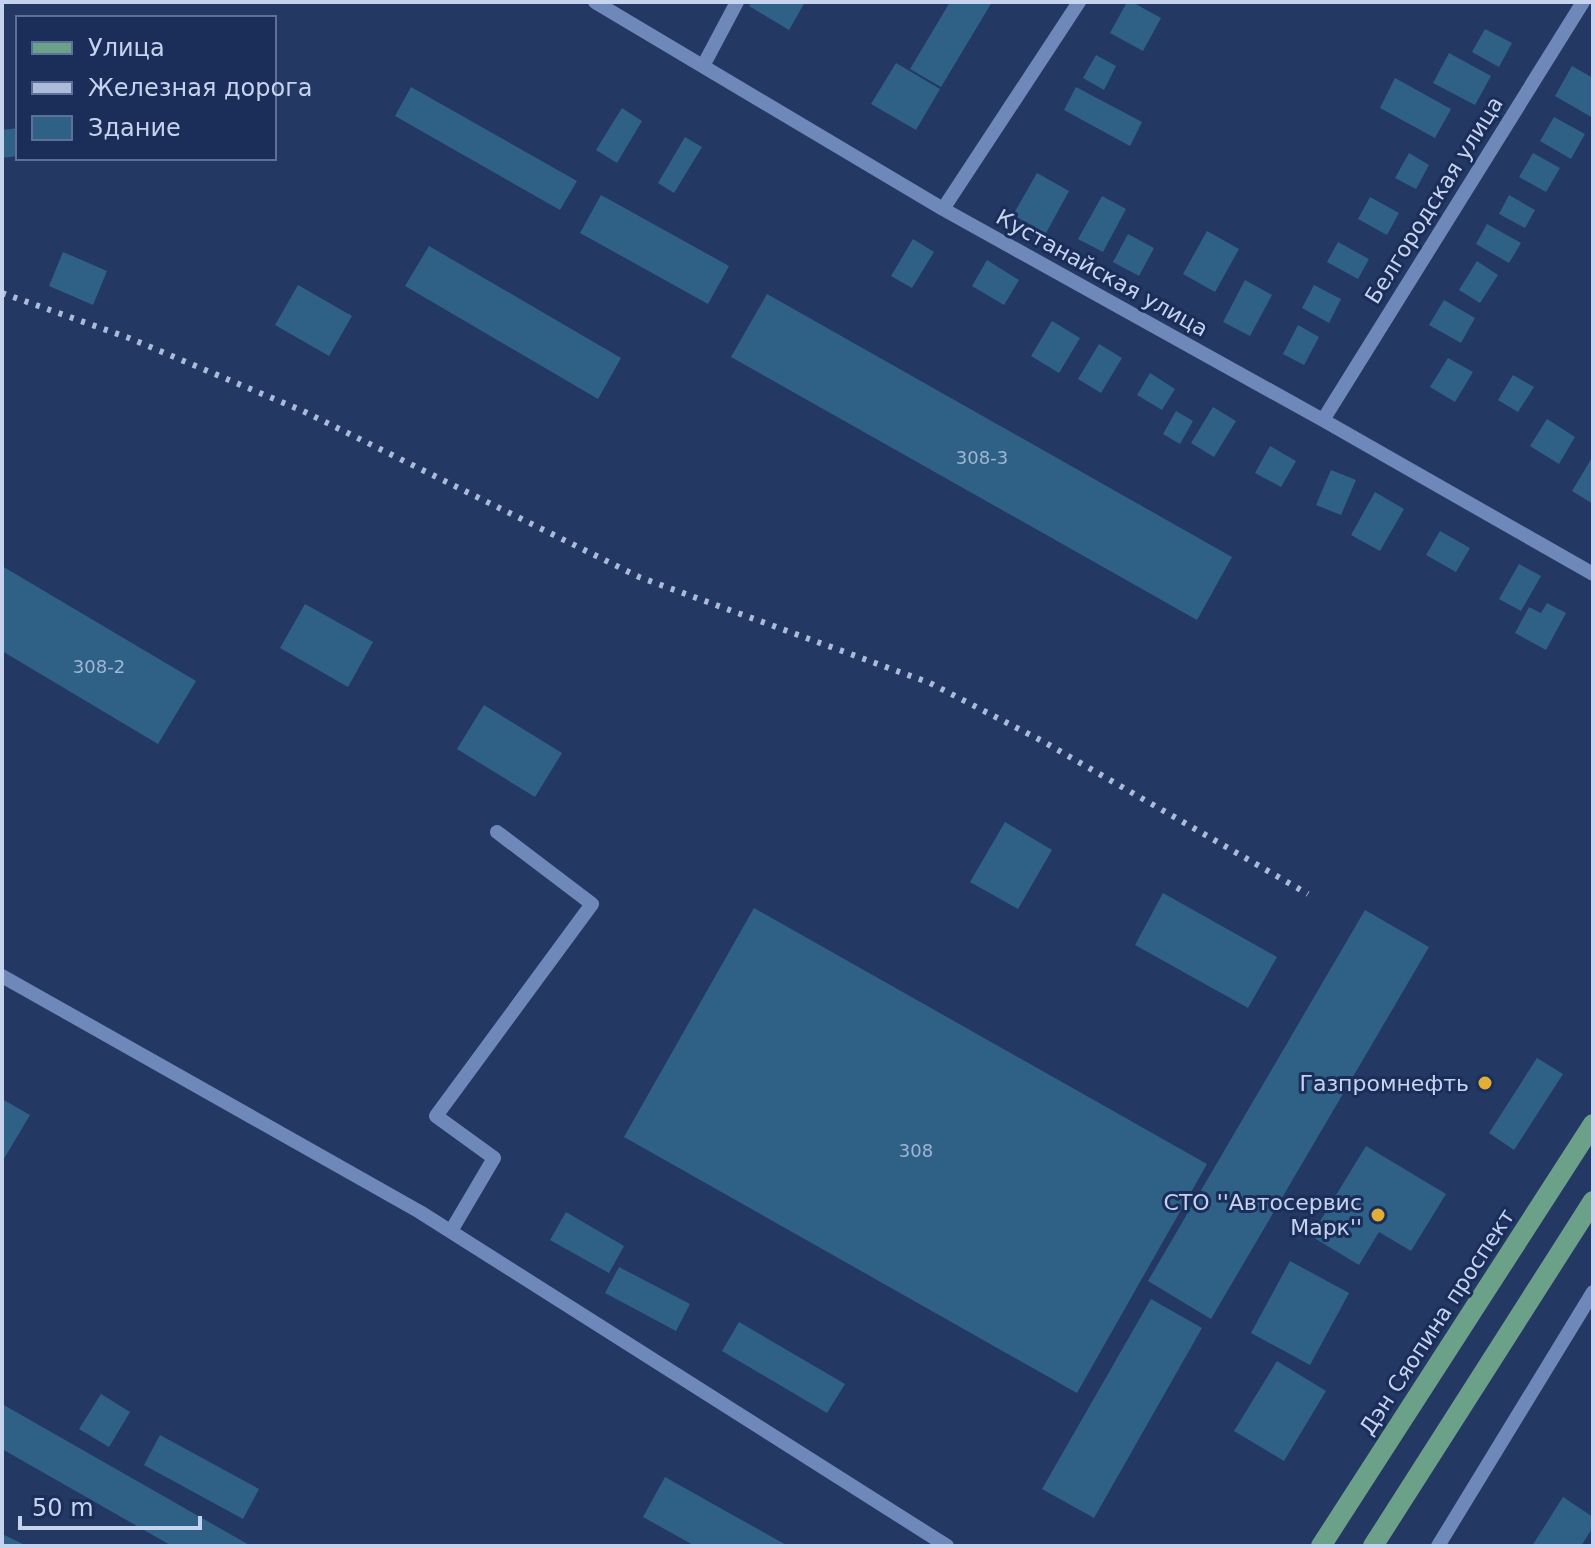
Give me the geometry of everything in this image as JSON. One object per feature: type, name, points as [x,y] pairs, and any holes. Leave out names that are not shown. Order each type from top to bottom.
[{"type":"main road","name":"Дэн Сяопина проспект","points":[[1321,1546],[1593,1124]]},
{"type":"main road","points":[[1373,1546],[1593,1201]]},
{"type":"street","name":"Кустанайская улица","points":[[595,2],[943,209],[1591,567]]},
{"type":"street","points":[[703,66],[737,2]]},
{"type":"street","points":[[943,209],[1079,2]]},
{"type":"street","name":"Белгородская улица","points":[[1323,420],[1583,2]]},
{"type":"street","points":[[451,1231],[494,1158],[436,1116],[592,904],[497,832]]},
{"type":"street","points":[[2,976],[407,1204],[947,1546]]},
{"type":"street","points":[[1438,1546],[1593,1292]]},
{"type":"building","points":[[752,2],[805,2],[789,30],[749,6]]},
{"type":"building","points":[[950,2],[992,2],[941,87],[910,69]]},
{"type":"building","points":[[1127,2],[1161,18],[1143,51],[1110,33]]},
{"type":"building","points":[[1485,29],[1512,43],[1499,67],[1472,52]]},
{"type":"building","points":[[1449,53],[1491,76],[1475,105],[1433,83]]},
{"type":"building","points":[[1096,55],[1116,66],[1104,90],[1083,78]]},
{"type":"building","points":[[896,63],[940,89],[916,130],[871,104]]},
{"type":"building","points":[[1572,66],[1593,78],[1593,118],[1555,96]]},
{"type":"building","points":[[1395,78],[1451,109],[1435,138],[1380,108]]},
{"type":"building","points":[[411,87],[577,181],[560,210],[395,116]]},
{"type":"building","points":[[1076,87],[1142,122],[1130,146],[1064,110]]},
{"type":"building","points":[[622,108],[642,121],[617,163],[596,150]]},
{"type":"building","points":[[1554,117],[1585,134],[1571,159],[1540,141]]},
{"type":"building","points":[[16,128],[16,156],[2,158],[2,130]]},
{"type":"building","points":[[685,137],[702,147],[674,193],[658,183]]},
{"type":"building","points":[[1409,153],[1429,165],[1416,189],[1395,178]]},
{"type":"building","points":[[1533,153],[1560,168],[1546,192],[1519,177]]},
{"type":"building","points":[[1037,173],[1069,191],[1046,233],[1013,215]]},
{"type":"building","points":[[601,195],[729,266],[708,304],[580,233]]},
{"type":"building","points":[[1509,195],[1535,210],[1525,228],[1499,214]]},
{"type":"building","points":[[1102,196],[1126,209],[1103,252],[1078,239]]},
{"type":"building","points":[[1370,197],[1399,213],[1387,235],[1358,219]]},
{"type":"building","points":[[1487,224],[1521,243],[1509,263],[1476,244]]},
{"type":"building","points":[[1207,231],[1239,249],[1215,292],[1183,274]]},
{"type":"building","points":[[1128,234],[1154,248],[1139,276],[1113,262]]},
{"type":"building","points":[[913,239],[934,252],[912,288],[891,276]]},
{"type":"building","points":[[1338,242],[1369,259],[1358,279],[1327,262]]},
{"type":"building","points":[[429,246],[621,358],[598,399],[405,286]]},
{"type":"building","points":[[63,252],[107,271],[93,305],[49,286]]},
{"type":"building","points":[[987,260],[1019,280],[1004,305],[972,286]]},
{"type":"building","points":[[1477,261],[1498,275],[1480,303],[1459,290]]},
{"type":"building","points":[[1245,280],[1272,295],[1250,336],[1223,322]]},
{"type":"building","points":[[298,285],[352,316],[329,356],[275,325]]},
{"type":"building","points":[[1314,285],[1341,299],[1329,323],[1302,308]]},
{"type":"building","points":[[767,294],[1232,557],[1197,620],[731,357]]},
{"type":"building","points":[[1444,300],[1475,318],[1461,343],[1429,325]]},
{"type":"building","points":[[1052,321],[1080,338],[1059,373],[1031,356]]},
{"type":"building","points":[[1298,325],[1319,337],[1304,365],[1283,354]]},
{"type":"building","points":[[1099,344],[1122,358],[1101,393],[1078,379]]},
{"type":"building","points":[[1448,358],[1473,372],[1455,402],[1430,387]]},
{"type":"building","points":[[1150,373],[1175,389],[1162,410],[1137,395]]},
{"type":"building","points":[[1513,375],[1534,387],[1518,412],[1498,400]]},
{"type":"building","points":[[1213,407],[1236,421],[1214,457],[1191,443]]},
{"type":"building","points":[[1176,411],[1193,421],[1180,444],[1163,434]]},
{"type":"building","points":[[1547,419],[1575,437],[1559,464],[1530,446]]},
{"type":"building","points":[[1270,446],[1296,461],[1281,487],[1255,473]]},
{"type":"building","points":[[1593,456],[1593,504],[1572,491]]},
{"type":"building","points":[[1331,470],[1356,480],[1341,515],[1316,505]]},
{"type":"building","points":[[1375,492],[1404,509],[1380,551],[1351,535]]},
{"type":"building","points":[[1440,531],[1470,548],[1456,572],[1426,555]]},
{"type":"building","points":[[1519,564],[1541,576],[1521,611],[1499,599]]},
{"type":"building","points":[[2,566],[196,681],[158,744],[2,651]]},
{"type":"building","points":[[1547,603],[1566,613],[1546,650],[1515,633],[1529,607],[1541,613]]},
{"type":"building","points":[[305,604],[373,642],[348,687],[280,648]]},
{"type":"building","points":[[484,705],[562,753],[535,797],[457,749]]},
{"type":"building","points":[[1005,822],[1052,850],[1018,909],[970,882]]},
{"type":"building","points":[[1163,893],[1277,957],[1248,1008],[1135,945]]},
{"type":"building","points":[[754,908],[1207,1164],[1077,1393],[624,1137]]},
{"type":"building","points":[[1365,910],[1429,947],[1211,1319],[1148,1281]]},
{"type":"building","points":[[1537,1058],[1563,1074],[1514,1150],[1489,1133]]},
{"type":"building","points":[[2,1099],[30,1115],[2,1162]]},
{"type":"building","points":[[1366,1146],[1446,1194],[1411,1251],[1379,1232],[1359,1265],[1311,1236]]},
{"type":"building","points":[[566,1212],[624,1246],[609,1273],[550,1240]]},
{"type":"building","points":[[1290,1261],[1349,1293],[1310,1365],[1251,1333]]},
{"type":"building","points":[[619,1267],[690,1304],[676,1331],[605,1293]]},
{"type":"building","points":[[1151,1299],[1202,1328],[1094,1518],[1042,1489]]},
{"type":"building","points":[[739,1322],[845,1384],[827,1413],[722,1351]]},
{"type":"building","points":[[1277,1361],[1326,1391],[1284,1461],[1234,1431]]},
{"type":"building","points":[[101,1394],[130,1412],[109,1447],[79,1429]]},
{"type":"building","points":[[2,1404],[251,1546],[172,1546],[2,1449]]},
{"type":"building","points":[[160,1435],[259,1489],[243,1519],[144,1465]]},
{"type":"building","points":[[665,1477],[788,1546],[695,1546],[643,1517]]},
{"type":"building","points":[[1563,1497],[1593,1517],[1593,1527],[1581,1546],[1532,1546]]},
{"type":"building","points":[[2,1534],[27,1546],[2,1546]]},
{"type":"railway","points":[[2,293],[129,338],[303,411],[639,577],[930,683],[1044,742],[1308,894]]},
{"type":"place","name":"Газпромнефть","points":[[1485,1083]]},
{"type":"place","name":"СТО ''Автосервис Марк''","points":[[1378,1215]]}]
